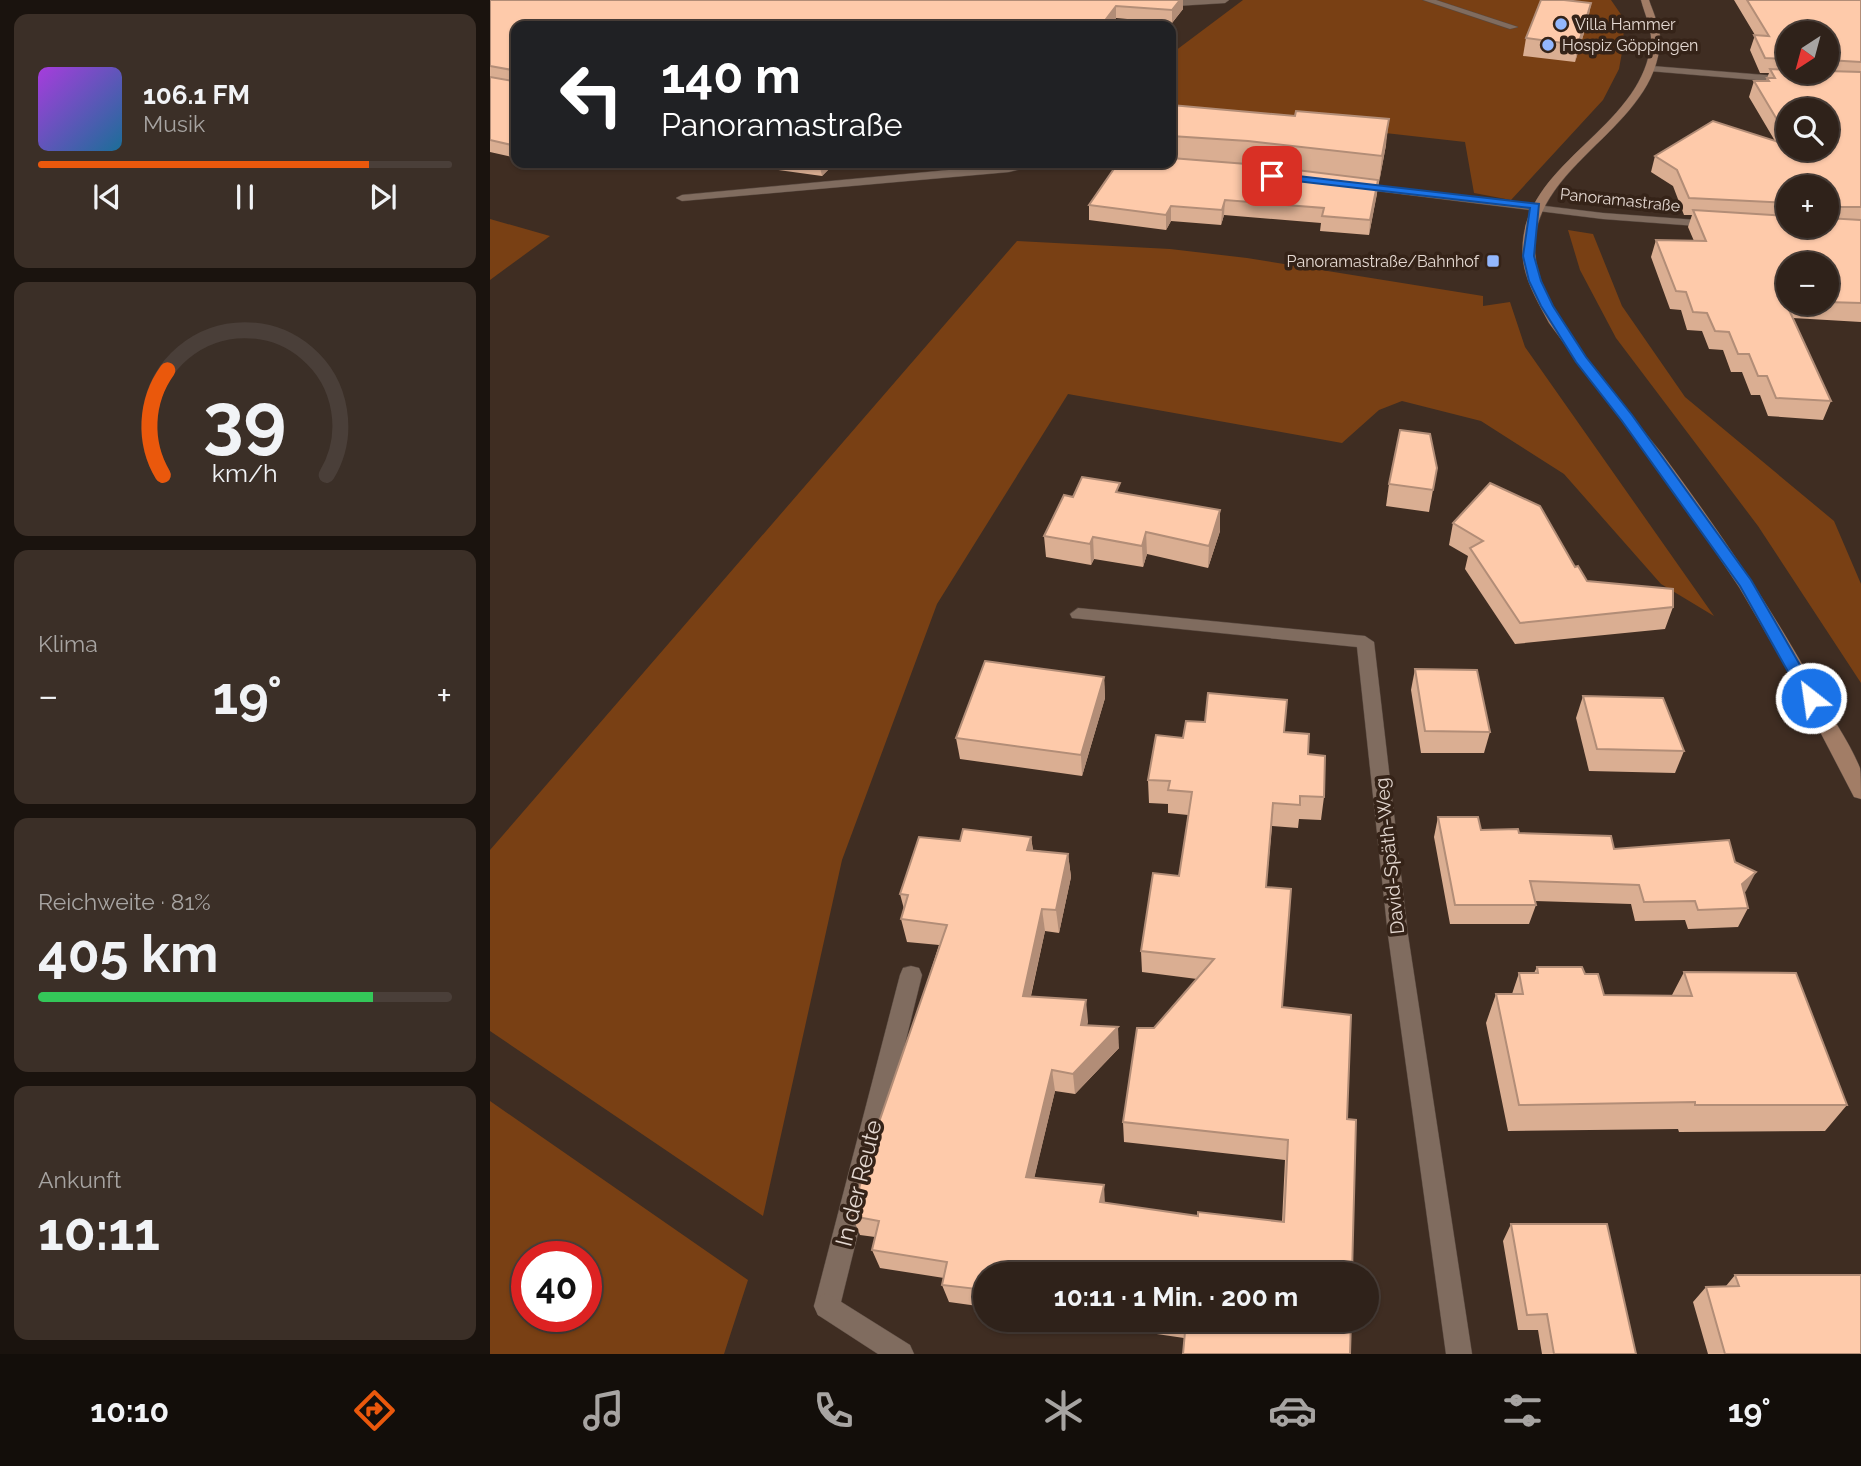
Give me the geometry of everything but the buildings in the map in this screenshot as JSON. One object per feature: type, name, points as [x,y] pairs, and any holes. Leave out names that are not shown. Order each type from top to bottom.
[{"type":"street","points":[[1154,4],[1225,0]]},
{"type":"street","points":[[1427,0],[1513,27]]},
{"type":"street","points":[[1645,0],[1656,28],[1657,49],[1652,69],[1614,121],[1536,206],[1528,256],[1535,281],[1547,306],[1581,359],[1627,418],[1746,584],[1850,767],[1861,792]]},
{"type":"street","points":[[1652,69],[1776,79]]},
{"type":"street","points":[[682,198],[1014,168]]},
{"type":"street","name":"Panoramastraße","points":[[1340,184],[1603,216],[1721,225]]},
{"type":"street","name":"David-Späth-Weg","points":[[1078,614],[1365,642],[1398,935],[1459,1354]]},
{"type":"street","name":"In der Reute","points":[[901,1354],[827,1306],[911,975]]},
{"type":"shaded area","points":[[1243,0],[1611,0],[1622,16],[1624,41],[1619,69],[1603,100],[1511,200],[1474,193],[1465,142],[1176,110],[1176,50]]},
{"type":"shaded area","points":[[490,219],[550,236],[490,280]]},
{"type":"shaded area","points":[[1568,230],[1593,234],[1622,306],[1685,397],[1834,521],[1861,584],[1861,683],[1758,526],[1616,338],[1580,270]]},
{"type":"shaded area","points":[[1017,241],[1170,249],[1247,258],[1483,296],[1483,306],[1510,302],[1525,347],[1714,616],[1661,584],[1564,474],[1481,421],[1402,401],[1379,410],[1342,443],[1068,394],[937,604],[842,860],[763,1216],[490,1031],[490,850]]},
{"type":"shaded area","points":[[490,1101],[748,1280],[724,1354],[490,1354]]},
{"type":"place","name":"Villa Hammer","points":[[1561,24]]},
{"type":"place","name":"Hospiz Göppingen","points":[[1548,45]]},
{"type":"place","name":"Panoramastraße/Bahnhof","points":[[1493,261]]},
{"type":"route","points":[[1272,176],[1536,206],[1528,256],[1535,281],[1547,306],[1581,359],[1627,418],[1746,584],[1811,698]]}]
